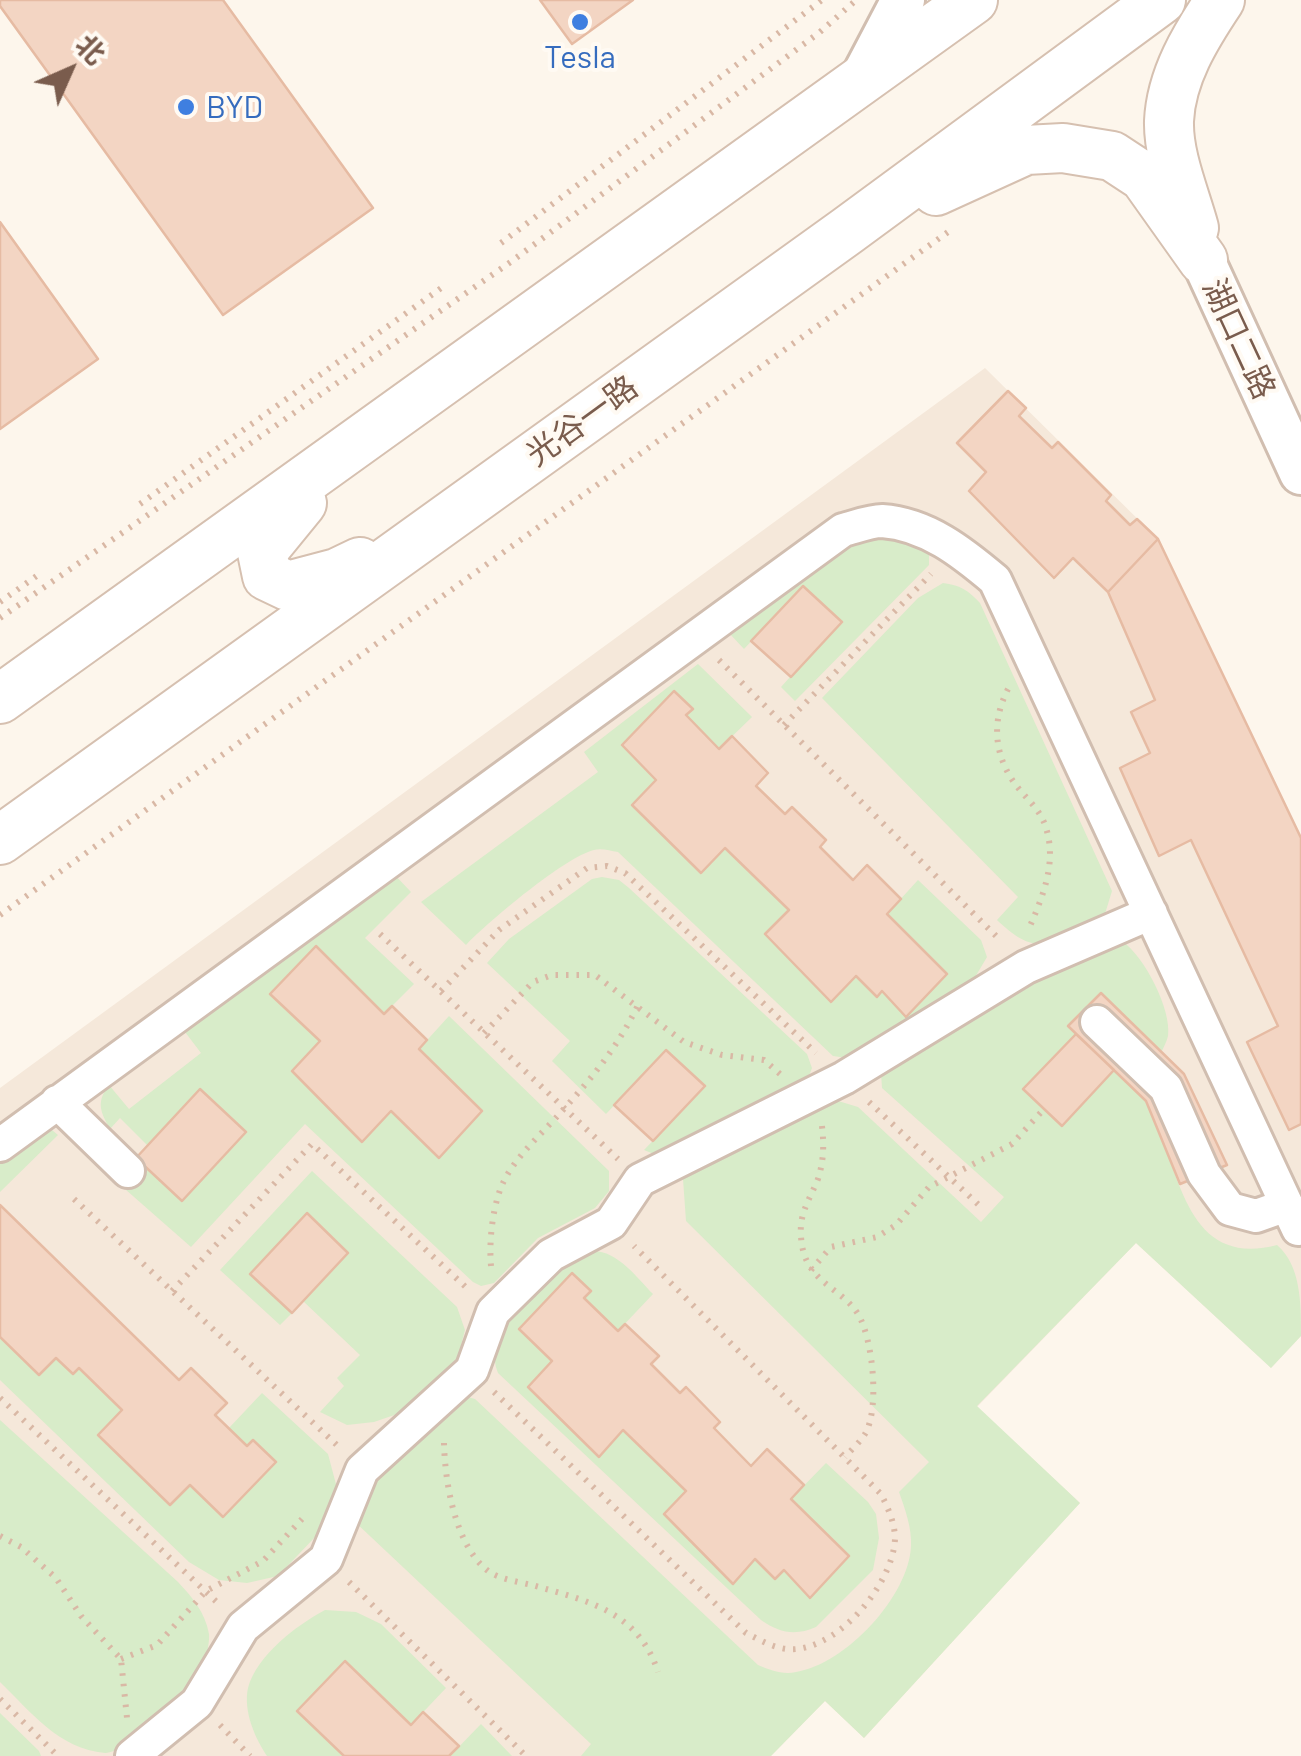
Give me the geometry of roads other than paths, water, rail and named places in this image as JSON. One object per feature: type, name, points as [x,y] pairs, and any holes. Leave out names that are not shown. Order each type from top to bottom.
[{"type":"main road","points":[[0,699],[973,0]]},
{"type":"main road","name":"光谷一路","points":[[0,840],[847,231],[1161,0]]},
{"type":"main road","points":[[1203,260],[1177,170],[1169,122],[1184,62],[1220,0]]},
{"type":"main road","points":[[847,231],[1026,150],[1063,148],[1112,156],[1144,177],[1203,260]]},
{"type":"main road","points":[[367,436],[292,514],[262,552],[267,576],[288,586],[337,573],[438,525]]},
{"type":"street","points":[[861,80],[904,0]]},
{"type":"street","name":"湖口二路","points":[[1203,260],[1301,472]]},
{"type":"street","points":[[0,1145],[843,530],[880,521],[919,530],[956,548],[995,580],[1294,1216],[1256,1216],[1230,1209],[1204,1174],[1166,1088],[1097,1022]]},
{"type":"street","points":[[134,1754],[198,1703],[242,1626],[326,1559],[344,1460],[442,1397],[472,1370],[493,1312],[552,1255],[611,1222],[640,1180],[844,1078],[1026,967],[1151,913]]},
{"type":"street","points":[[58,1102],[128,1170]]},
{"type":"place","name":"Tesla","points":[[580,22]]},
{"type":"place","name":"BYD","points":[[186,107]]}]
